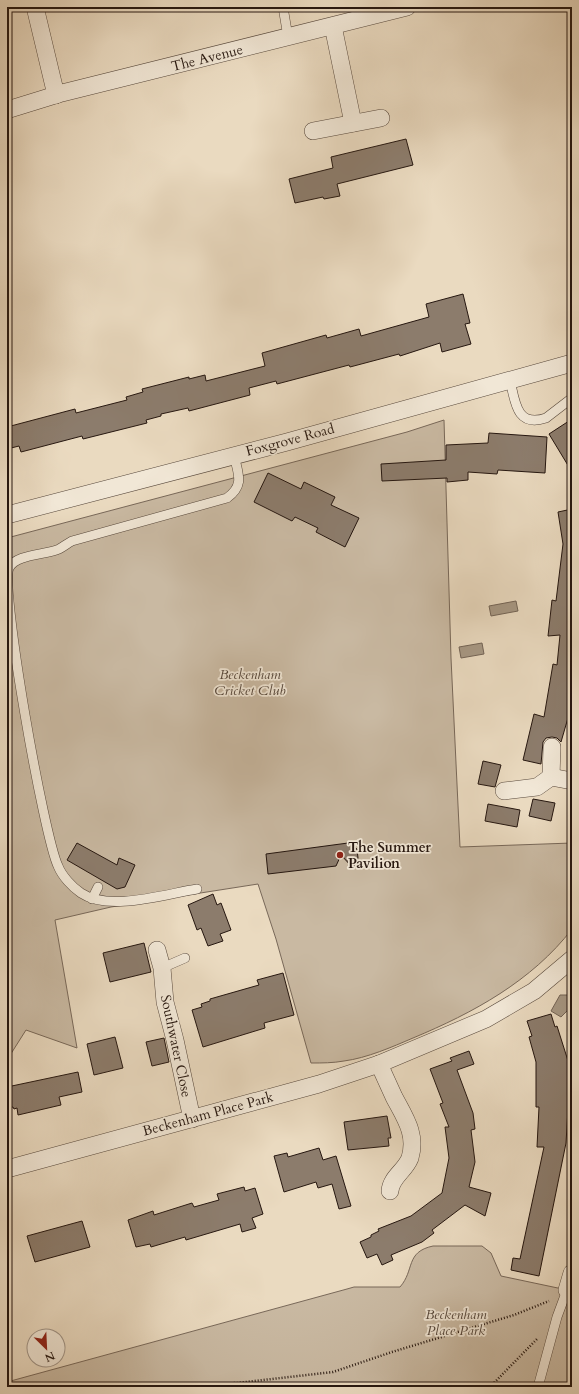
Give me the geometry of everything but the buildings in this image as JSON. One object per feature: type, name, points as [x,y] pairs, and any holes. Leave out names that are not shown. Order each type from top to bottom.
[{"type":"street","points":[[35,7],[56,95]]},
{"type":"street","name":"The Avenue","points":[[7,110],[56,95],[407,7]]},
{"type":"street","points":[[333,26],[353,123]]},
{"type":"street","points":[[313,130],[381,118]]},
{"type":"street","name":"Foxgrove Road","points":[[7,515],[572,363]]},
{"type":"street","points":[[552,747],[552,777]]},
{"type":"street","points":[[504,791],[537,787],[552,777],[572,780]]},
{"type":"street","name":"Southwater Close","points":[[157,950],[162,968],[165,1002],[192,1119]]},
{"type":"street","name":"Beckenham Place Park","points":[[7,1169],[319,1084],[379,1064],[498,1013],[534,991],[572,959]]},
{"type":"street","points":[[379,1064],[408,1121],[412,1134],[412,1148],[409,1159],[391,1183],[390,1191]]},
{"type":"street","points":[[567,1290],[572,1273]]},
{"type":"lane","points":[[283,7],[288,37]]},
{"type":"lane","points":[[510,380],[516,407],[522,416],[528,418],[546,418],[572,398]]},
{"type":"lane","points":[[197,889],[123,902],[104,902],[92,899],[76,889],[65,877],[58,866],[50,844],[40,803],[28,734],[13,632],[8,571],[16,560],[58,549],[72,541],[227,498],[235,492],[239,483],[234,455]]},
{"type":"lane","points":[[92,899],[98,887]]},
{"type":"lane","points":[[162,968],[185,958]]},
{"type":"lane","points":[[538,1387],[556,1317],[567,1290]]},
{"type":"path","points":[[7,469],[11,468]]},
{"type":"path","points":[[144,1387],[157,1385],[237,1383],[333,1372],[414,1345],[514,1316],[550,1301],[567,1290]]},
{"type":"path","points":[[548,1307],[550,1301]]},
{"type":"path","points":[[490,1387],[539,1336]]},
{"type":"green space","name":"Beckenham Cricket Club","points":[[444,420],[451,658],[460,847],[572,843],[572,929],[556,948],[520,980],[500,994],[458,1018],[370,1055],[340,1062],[311,1063],[276,939],[258,884],[111,907],[55,920],[77,1048],[26,1030],[7,1060],[7,538],[407,432]]},
{"type":"green space","name":"Beckenham Place Park","points":[[433,1246],[482,1246],[491,1253],[501,1276],[572,1291],[572,1387],[7,1387],[7,1382],[58,1368],[66,1368],[66,1366],[354,1287],[400,1287],[405,1281],[414,1257],[424,1249]]},
{"type":"shaded area","points":[[516,601],[518,611],[491,616],[489,606]]},
{"type":"shaded area","points":[[482,643],[484,654],[461,658],[459,647]]},
{"type":"shaded area","points":[[560,995],[567,995],[572,1000],[571,1007],[561,1017],[551,1011]]},
{"type":"place","name":"The Summer Pavilion","points":[[340,855]]}]
